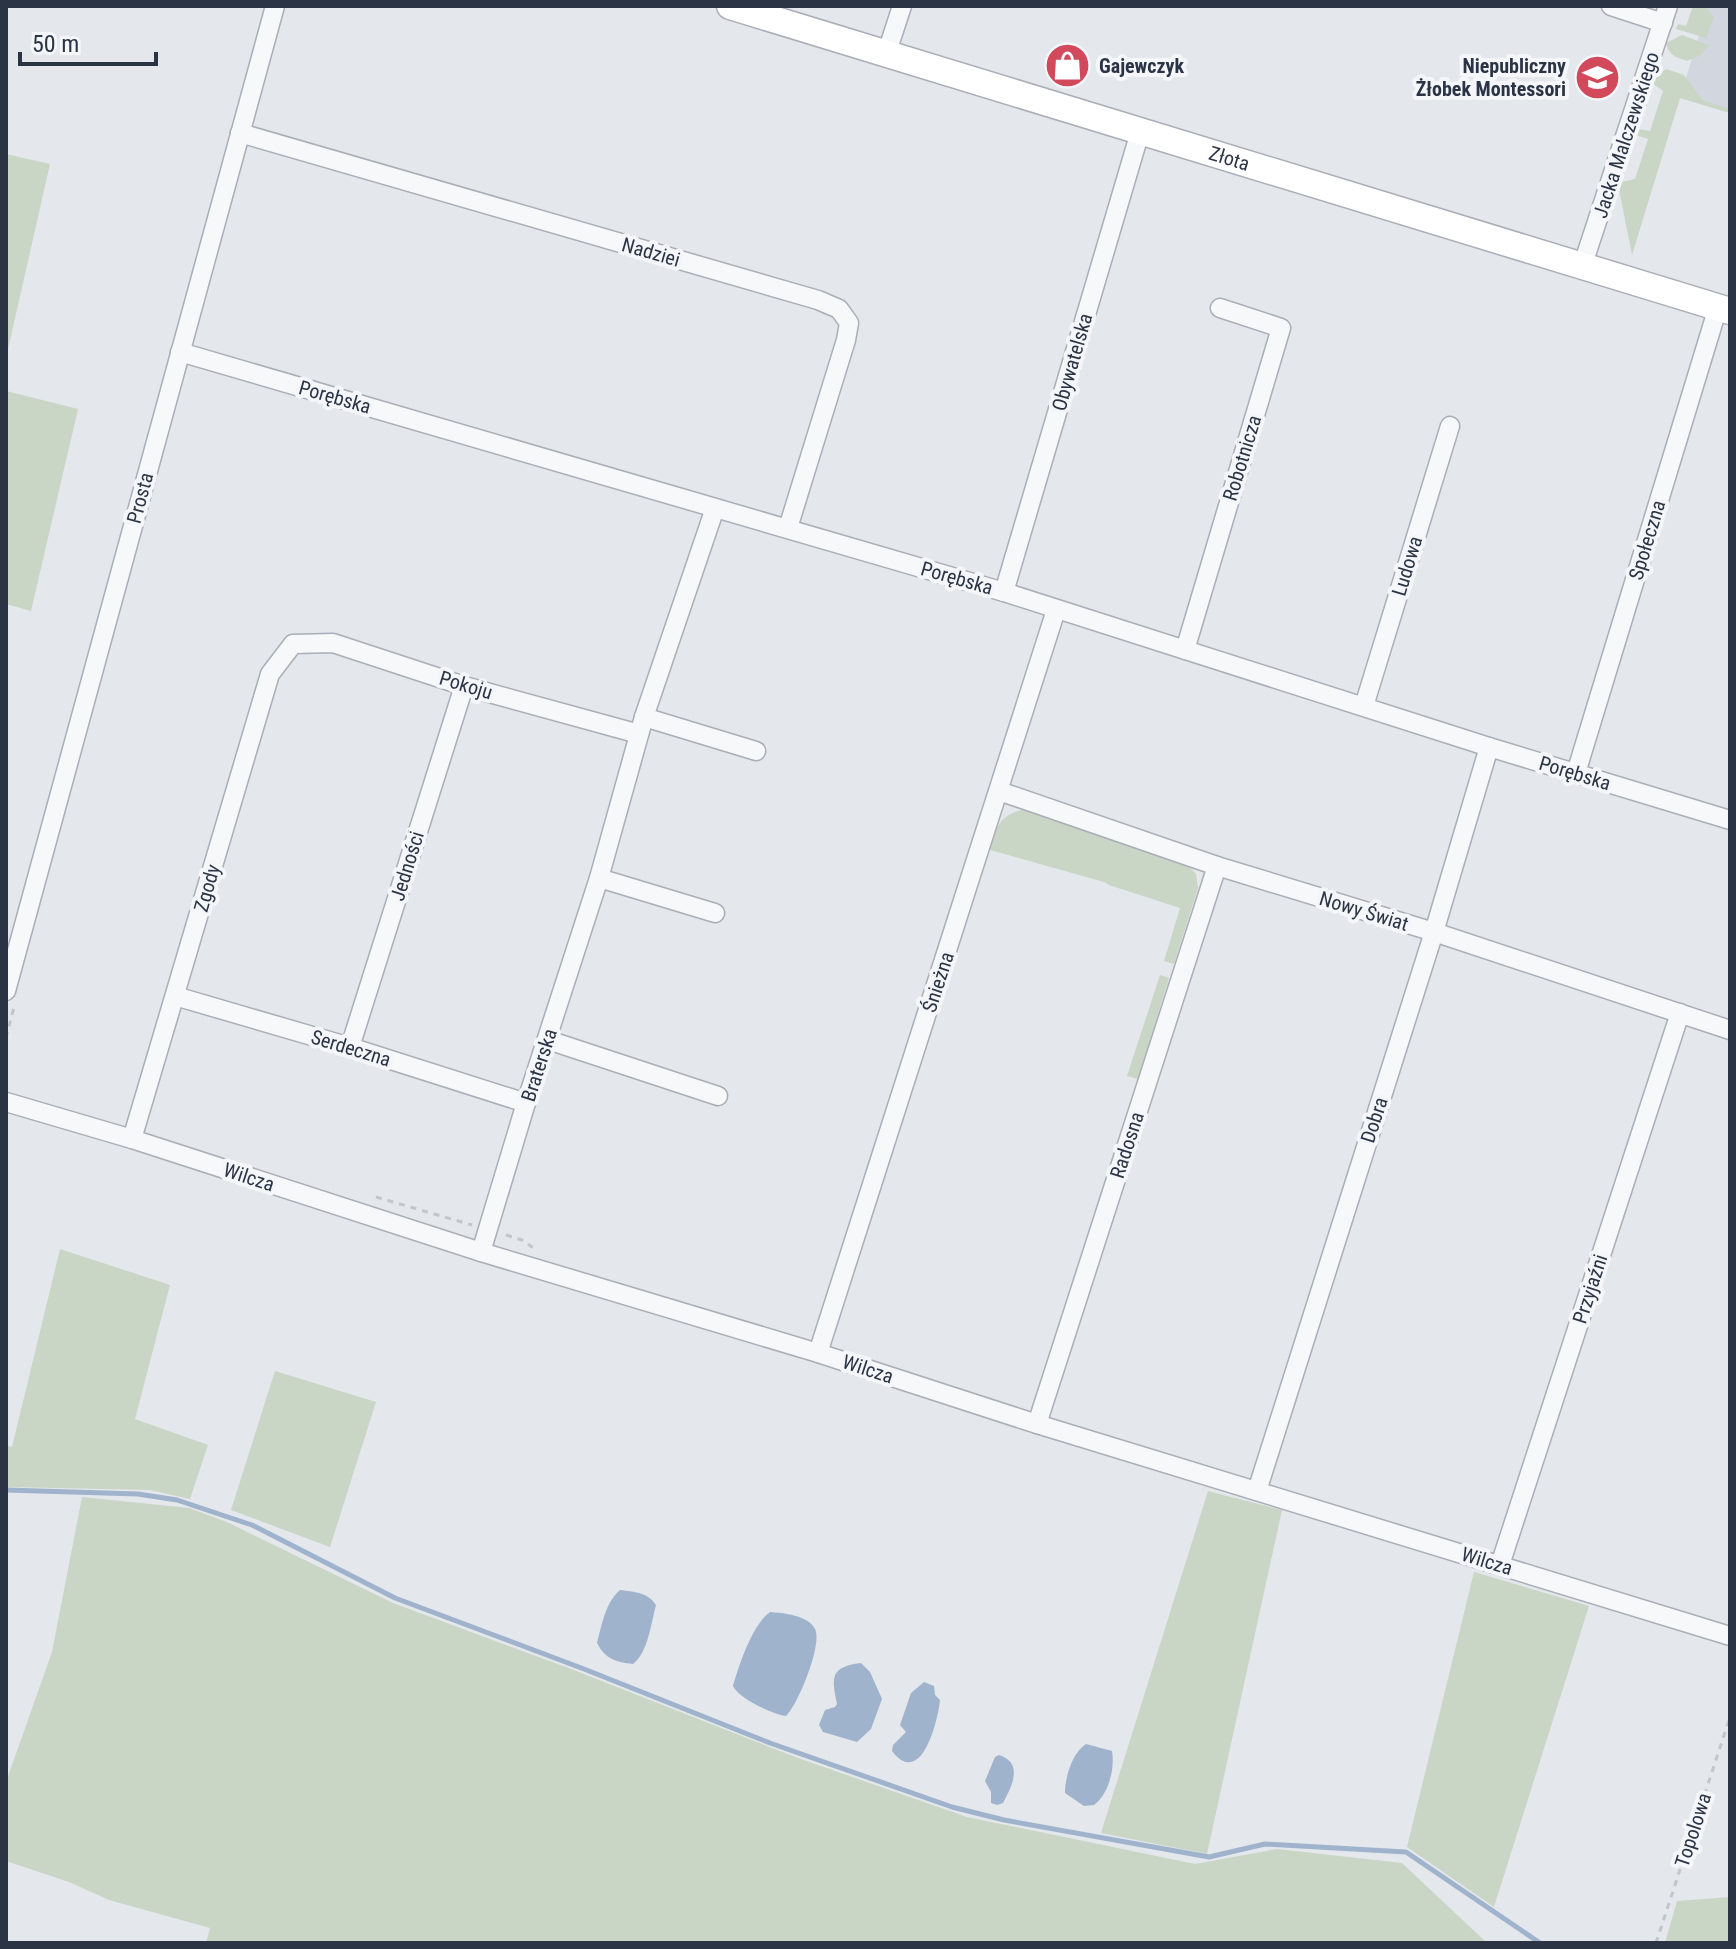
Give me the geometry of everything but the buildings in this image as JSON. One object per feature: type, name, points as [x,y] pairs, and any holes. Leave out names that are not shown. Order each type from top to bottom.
[{"type":"street","name":"Prosta","points":[[6,991],[275,6]]},
{"type":"street","name":"Złota","points":[[730,6],[1724,309]]},
{"type":"street","points":[[886,55],[902,6]]},
{"type":"street","points":[[1611,6],[1665,14]]},
{"type":"street","name":"Jacka Malczewskiego","points":[[1583,264],[1665,14]]},
{"type":"street","name":"Obywatelska","points":[[1004,592],[1140,132]]},
{"type":"street","name":"Nadziei","points":[[240,133],[818,300],[839,309],[849,323],[846,340],[788,528]]},
{"type":"street","name":"Robotnicza","points":[[1185,650],[1281,328],[1220,308]]},
{"type":"street","name":"Społeczna","points":[[1576,773],[1724,309]]},
{"type":"street","name":"Porębska","points":[[180,352],[1004,592],[1489,747],[1730,820]]},
{"type":"street","name":"Ludowa","points":[[1364,706],[1450,426]]},
{"type":"street","name":"Braterska","points":[[481,1252],[599,878],[641,726],[715,508]]},
{"type":"street","name":"Śnieżna","points":[[818,1353],[1056,610]]},
{"type":"street","name":"Pokoju","points":[[293,644],[333,643],[464,686],[756,751]]},
{"type":"street","name":"Zgody","points":[[132,1139],[270,674],[293,644]]},
{"type":"street","name":"Jedności","points":[[350,1047],[464,686]]},
{"type":"street","name":"Dobra","points":[[1257,1491],[1434,932],[1489,747]]},
{"type":"street","name":"Nowy Świat","points":[[999,791],[1217,866],[1434,932],[1730,1030]]},
{"type":"street","name":"Radosna","points":[[1037,1424],[1217,866]]},
{"type":"street","points":[[599,878],[715,913]]},
{"type":"street","name":"Serdeczna","points":[[175,996],[526,1103]]},
{"type":"street","name":"Przyjaźni","points":[[1500,1565],[1680,1013]]},
{"type":"street","points":[[548,1040],[718,1096]]},
{"type":"street","name":"Wilcza","points":[[6,1102],[132,1139],[481,1252],[818,1353],[1037,1424],[1730,1636]]},
{"type":"path","name":"Topolowa","points":[[1656,1943],[1730,1717]]},
{"type":"shaded area","points":[[1708,6],[1730,6],[1730,113],[1680,98]]},
{"type":"green space","points":[[1693,6],[1705,6],[1714,17],[1706,38],[1676,29],[1678,24],[1686,26]]},
{"type":"green space","points":[[1682,35],[1709,45],[1701,55],[1687,61],[1671,53],[1666,43]]},
{"type":"green space","points":[[1666,69],[1684,75],[1702,100],[1730,109],[1730,113],[1680,98],[1632,255],[1619,189],[1621,182],[1635,179],[1648,139],[1636,135],[1638,129],[1650,131],[1663,91],[1652,83],[1655,76]]},
{"type":"green space","points":[[6,154],[50,164],[6,358]]},
{"type":"green space","points":[[6,391],[78,409],[31,611],[6,604]]},
{"type":"green space","points":[[1022,810],[1188,865],[1196,874],[1198,888],[1174,964],[1164,961],[1180,908],[1104,882],[990,850],[996,830],[1003,820]]},
{"type":"green space","points":[[1160,975],[1169,978],[1138,1079],[1127,1076]]},
{"type":"green space","points":[[60,1249],[170,1285],[135,1419],[208,1445],[190,1499],[150,1490],[6,1487],[6,1445],[12,1447]]},
{"type":"green space","points":[[275,1371],[376,1402],[330,1547],[231,1510]]},
{"type":"green space","points":[[1208,1491],[1282,1510],[1207,1854],[1101,1833]]},
{"type":"green space","points":[[82,1497],[189,1508],[227,1522],[393,1603],[798,1758],[967,1817],[1195,1864],[1277,1849],[1402,1863],[1487,1943],[206,1943],[210,1928],[109,1900],[69,1882],[6,1861],[6,1782],[52,1652]]},
{"type":"green space","points":[[1474,1572],[1589,1606],[1494,1907],[1407,1847]]},
{"type":"green space","points":[[1730,1897],[1730,1943],[1665,1943],[1677,1901]]},
{"type":"water","points":[[620,1590],[645,1595],[656,1605],[646,1645],[633,1664],[612,1659],[597,1643],[607,1608]]},
{"type":"water","points":[[770,1612],[807,1621],[812,1624],[817,1636],[808,1674],[786,1716],[756,1705],[733,1686],[757,1626]]},
{"type":"water","points":[[861,1663],[870,1672],[882,1699],[871,1729],[857,1742],[823,1732],[819,1725],[825,1710],[837,1704],[835,1675],[843,1667]]},
{"type":"water","points":[[924,1682],[934,1686],[935,1695],[940,1700],[936,1722],[919,1757],[911,1762],[902,1761],[892,1751],[893,1745],[906,1732],[900,1725],[911,1693]]},
{"type":"water","points":[[1086,1744],[1112,1751],[1113,1765],[1104,1794],[1094,1805],[1084,1806],[1065,1793],[1070,1766]]},
{"type":"water","points":[[999,1755],[1011,1763],[1014,1776],[1003,1803],[997,1805],[991,1803],[991,1792],[985,1781],[995,1757]]},
{"type":"waterway","points":[[6,1490],[138,1494],[177,1500],[252,1525],[395,1598],[770,1743],[952,1807],[1004,1820],[1209,1857],[1265,1844],[1406,1852],[1540,1943]]},
{"type":"place","name":"Gajewczyk","points":[[1068,66]]},
{"type":"place","name":"Niepubliczny Żłobek Montessori","points":[[1597,78]]}]
